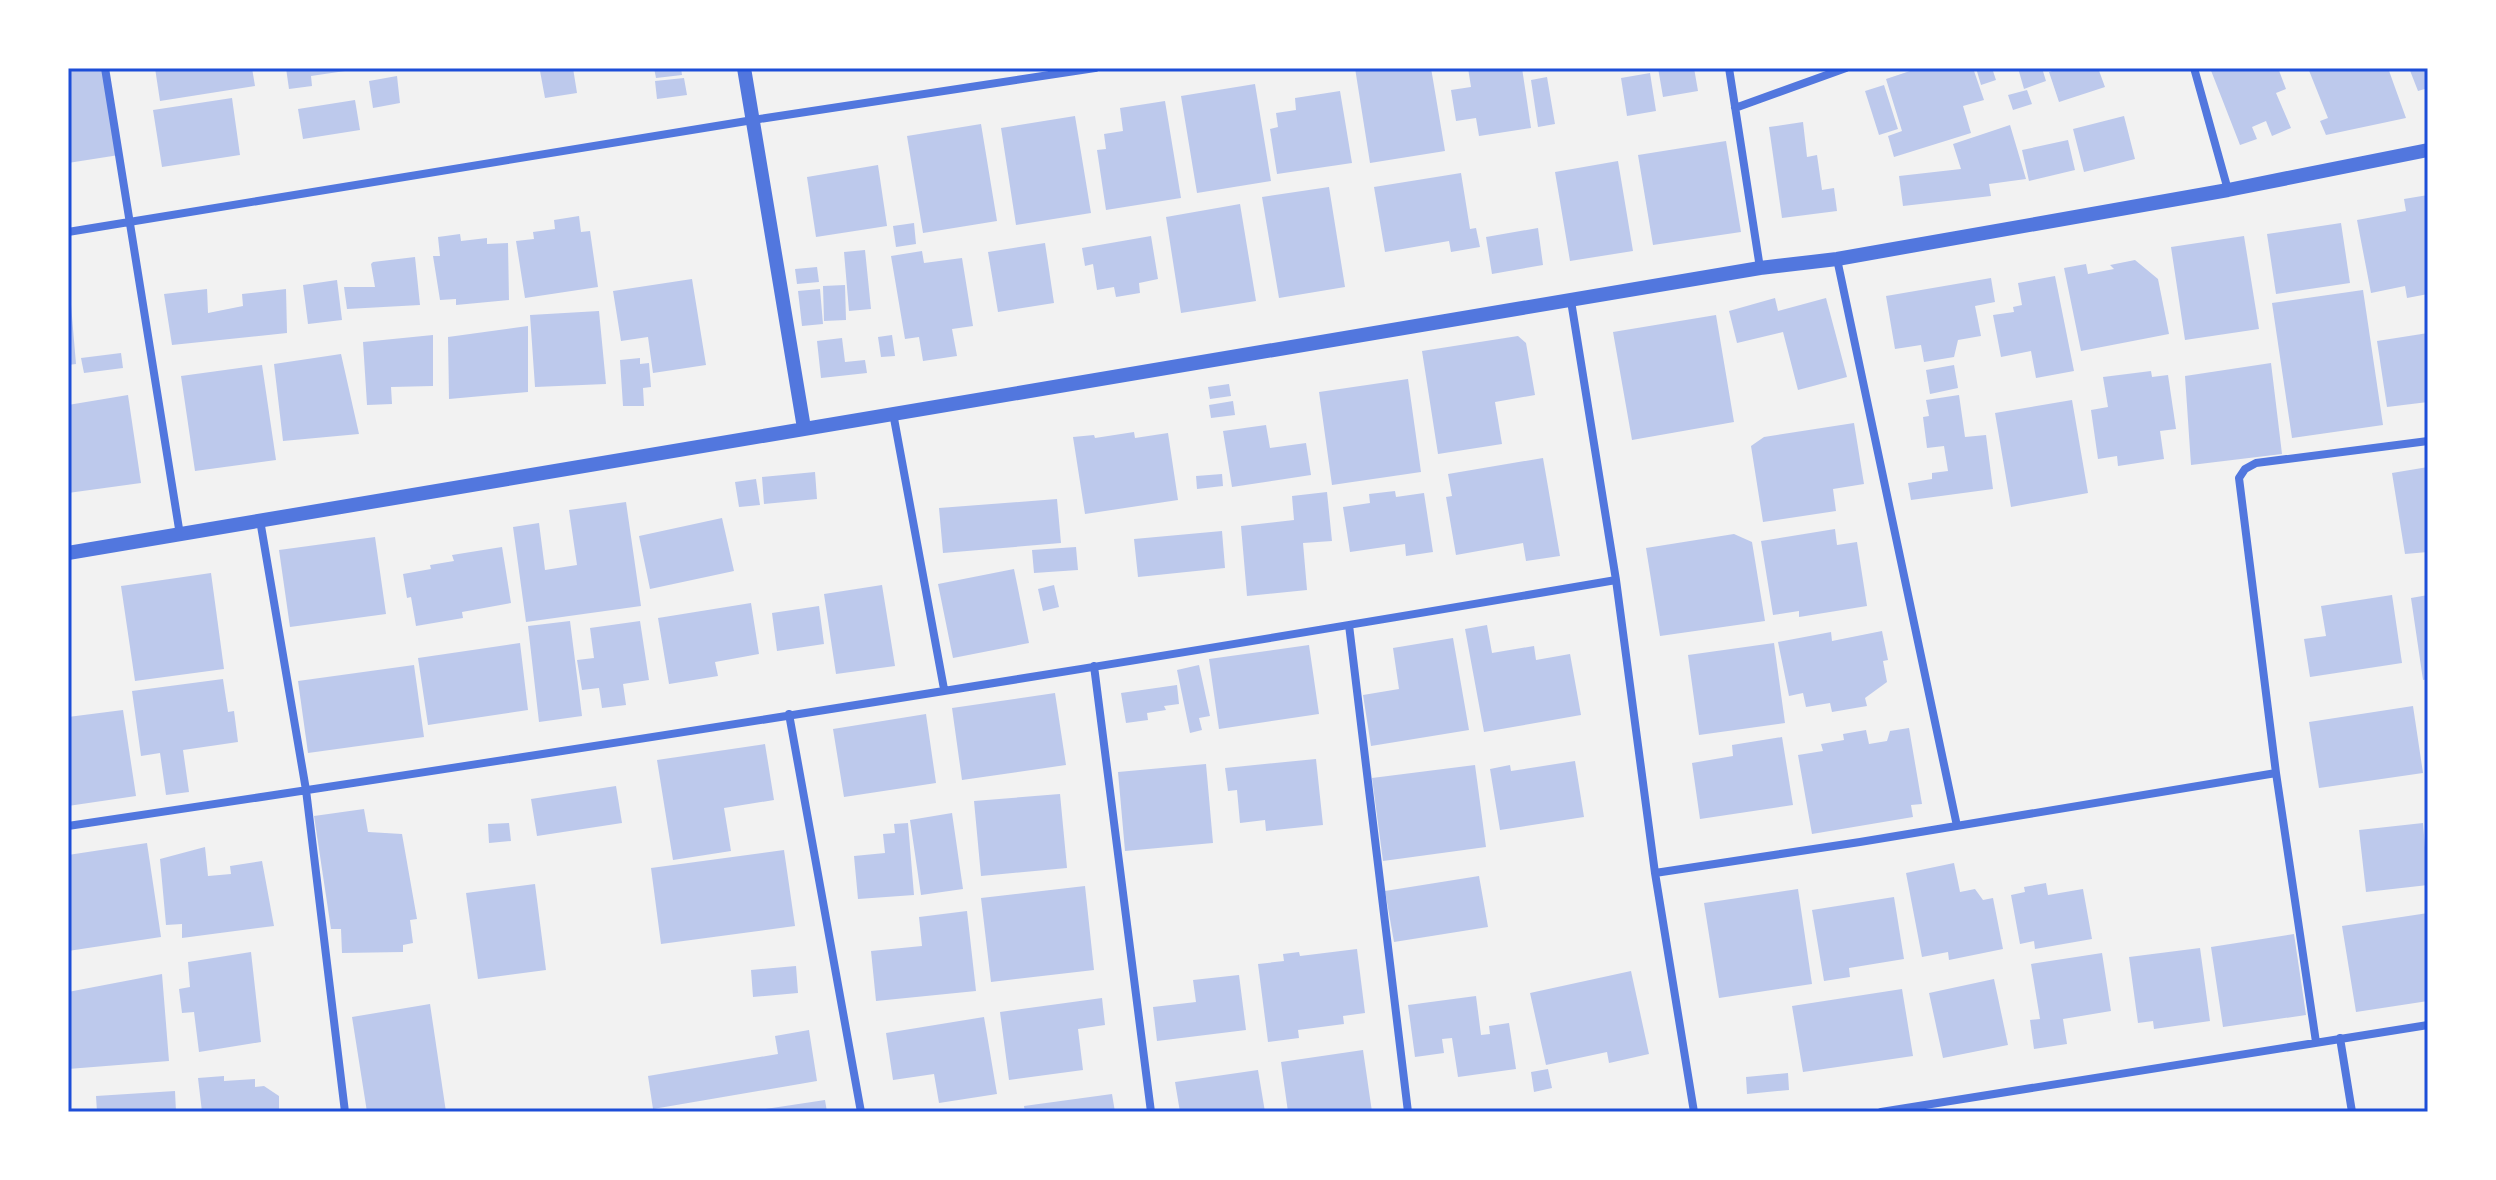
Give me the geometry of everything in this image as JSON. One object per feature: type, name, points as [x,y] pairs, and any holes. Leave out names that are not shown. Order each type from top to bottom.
[{"type":"street","points":[[105,68],[180,535]]},
{"type":"street","points":[[744,68],[804,428]]},
{"type":"street","points":[[68,232],[753,120],[1095,68]]},
{"type":"street","points":[[1729,68],[1760,268]]},
{"type":"street","points":[[1735,108],[1846,68]]},
{"type":"street","points":[[2194,68],[2228,190]]},
{"type":"street","points":[[68,553],[1760,268],[1837,259],[2228,190],[2428,150]]},
{"type":"street","points":[[1837,259],[1957,826]]},
{"type":"street","points":[[1571,301],[1616,580],[1655,873],[1694,1112]]},
{"type":"street","points":[[893,413],[944,689]]},
{"type":"street","points":[[2316,1042],[2276,773],[2239,478],[2245,469],[2256,463],[2428,441]]},
{"type":"street","points":[[260,519],[306,790],[345,1112]]},
{"type":"street","points":[[68,826],[1094,666],[1616,580]]},
{"type":"street","points":[[1349,625],[1408,1112]]},
{"type":"street","points":[[1094,666],[1151,1112]]},
{"type":"street","points":[[789,714],[861,1112]]},
{"type":"street","points":[[1655,873],[2276,773]]},
{"type":"street","points":[[1881,1112],[2428,1025]]},
{"type":"street","points":[[2340,1038],[2352,1112]]},
{"type":"building","points":[[68,68],[105,68],[119,155],[68,163]]},
{"type":"building","points":[[155,68],[252,68],[255,86],[160,101]]},
{"type":"building","points":[[286,68],[344,68],[345,71],[311,76],[312,86],[289,89]]},
{"type":"building","points":[[573,68],[577,93],[545,98],[540,71]]},
{"type":"building","points":[[654,68],[681,68],[682,75],[656,78]]},
{"type":"building","points":[[1355,68],[1431,68],[1445,151],[1370,163]]},
{"type":"building","points":[[1468,68],[1522,68],[1531,128],[1479,136],[1476,118],[1456,121],[1451,90],[1471,87]]},
{"type":"building","points":[[1658,68],[1694,68],[1698,91],[1663,97]]},
{"type":"building","points":[[1919,68],[1973,68],[1984,100],[1963,106],[1971,133],[1894,157],[1888,136],[1902,131],[1886,79]]},
{"type":"building","points":[[1976,68],[1992,68],[1996,80],[1981,85]]},
{"type":"building","points":[[2018,68],[2042,68],[2046,81],[2024,89]]},
{"type":"building","points":[[2061,68],[2098,68],[2105,87],[2059,102],[2049,72]]},
{"type":"building","points":[[2210,68],[2278,68],[2286,89],[2276,93],[2291,128],[2272,136],[2266,121],[2252,127],[2257,139],[2240,145]]},
{"type":"building","points":[[2308,68],[2388,68],[2406,118],[2326,135],[2320,121],[2328,118]]},
{"type":"building","points":[[2409,68],[2428,68],[2428,88],[2418,91]]},
{"type":"building","points":[[1650,73],[1656,111],[1627,116],[1621,78]]},
{"type":"building","points":[[397,76],[400,103],[373,108],[369,81]]},
{"type":"building","points":[[1547,77],[1555,124],[1538,127],[1531,80]]},
{"type":"building","points":[[684,78],[687,95],[657,99],[655,81]]},
{"type":"building","points":[[1255,84],[1271,181],[1197,193],[1181,96]]},
{"type":"building","points":[[1884,85],[1898,129],[1879,135],[1865,91]]},
{"type":"building","points":[[2027,90],[2032,104],[2013,110],[2008,95]]},
{"type":"building","points":[[1340,91],[1352,163],[1277,174],[1270,129],[1278,127],[1276,113],[1296,110],[1295,98]]},
{"type":"building","points":[[232,98],[240,155],[162,167],[153,110]]},
{"type":"building","points":[[355,100],[360,130],[303,139],[298,109]]},
{"type":"building","points":[[1165,101],[1181,198],[1106,210],[1097,150],[1106,149],[1104,134],[1123,131],[1120,108]]},
{"type":"building","points":[[1075,116],[1091,213],[1016,225],[1001,128]]},
{"type":"building","points":[[2124,116],[2135,159],[2084,172],[2073,129]]},
{"type":"building","points":[[1803,122],[1807,157],[1817,155],[1822,190],[1834,188],[1837,211],[1782,218],[1769,127]]},
{"type":"building","points":[[981,124],[997,221],[923,233],[907,136]]},
{"type":"building","points":[[2010,125],[2026,179],[1989,184],[1991,196],[1903,206],[1899,176],[1961,169],[1953,144]]},
{"type":"building","points":[[2068,140],[2075,170],[2029,181],[2022,150]]},
{"type":"building","points":[[1726,141],[1741,232],[1653,245],[1638,155]]},
{"type":"building","points":[[1618,161],[1633,251],[1570,261],[1555,172]]},
{"type":"building","points":[[878,165],[887,226],[816,237],[807,177]]},
{"type":"building","points":[[1461,173],[1470,229],[1476,228],[1480,247],[1451,252],[1449,241],[1385,252],[1374,187]]},
{"type":"building","points":[[1329,187],[1345,287],[1279,298],[1262,197]]},
{"type":"building","points":[[2428,195],[2428,294],[2407,298],[2405,286],[2371,293],[2357,220],[2406,211],[2404,199]]},
{"type":"building","points":[[1240,204],[1256,301],[1181,313],[1166,217]]},
{"type":"building","points":[[579,216],[581,232],[590,231],[598,287],[525,298],[516,241],[534,239],[533,232],[555,229],[554,220]]},
{"type":"building","points":[[914,223],[916,244],[896,247],[893,226]]},
{"type":"building","points":[[2341,223],[2350,283],[2276,294],[2267,234]]},
{"type":"building","points":[[1538,228],[1543,265],[1492,274],[1486,237]]},
{"type":"building","points":[[460,234],[461,241],[487,238],[487,244],[508,243],[509,300],[456,305],[456,299],[440,300],[433,256],[440,256],[438,237]]},
{"type":"building","points":[[1151,236],[1158,279],[1139,283],[1140,293],[1116,297],[1114,287],[1097,290],[1093,264],[1085,266],[1082,248]]},
{"type":"building","points":[[2244,236],[2259,329],[2185,340],[2171,247]]},
{"type":"building","points":[[1045,243],[1054,303],[998,312],[988,252]]},
{"type":"building","points":[[865,250],[871,309],[849,311],[844,252]]},
{"type":"building","points":[[922,251],[924,263],[962,258],[973,326],[952,329],[957,356],[923,361],[919,337],[905,339],[891,256]]},
{"type":"building","points":[[415,257],[420,305],[347,309],[344,287],[375,287],[373,262]]},
{"type":"building","points":[[2135,260],[2158,279],[2169,334],[2081,351],[2064,268],[2086,264],[2088,274],[2114,269],[2110,265]]},
{"type":"building","points":[[817,267],[819,282],[797,284],[795,269]]},
{"type":"building","points":[[2055,276],[2074,371],[2036,378],[2031,351],[2001,357],[1993,315],[2014,312],[2013,307],[2022,305],[2018,283]]},
{"type":"building","points":[[1991,278],[1995,302],[1975,306],[1981,336],[1958,340],[1954,357],[1924,362],[1921,345],[1895,349],[1886,296]]},
{"type":"building","points":[[692,279],[706,365],[653,373],[648,337],[621,341],[613,291]]},
{"type":"building","points":[[337,280],[342,320],[308,324],[303,285]]},
{"type":"building","points":[[845,285],[846,320],[824,321],[823,286]]},
{"type":"building","points":[[207,289],[208,313],[243,306],[242,294],[286,289],[287,333],[172,345],[164,294]]},
{"type":"building","points":[[820,289],[823,324],[802,326],[798,291]]},
{"type":"building","points":[[2363,290],[2383,425],[2292,438],[2272,303]]},
{"type":"building","points":[[68,293],[76,364],[68,365]]},
{"type":"building","points":[[1775,298],[1778,311],[1826,298],[1847,377],[1798,390],[1783,332],[1737,343],[1729,311]]},
{"type":"building","points":[[599,311],[606,384],[535,387],[530,315]]},
{"type":"building","points":[[1716,315],[1734,422],[1632,440],[1613,332]]},
{"type":"building","points":[[528,326],[528,392],[449,399],[448,337]]},
{"type":"building","points":[[2428,333],[2428,402],[2387,407],[2377,341]]},
{"type":"building","points":[[433,335],[433,386],[391,387],[392,404],[367,405],[363,342]]},
{"type":"building","points":[[892,335],[895,356],[881,357],[878,337]]},
{"type":"building","points":[[1518,336],[1526,343],[1535,395],[1495,402],[1502,444],[1438,454],[1422,351]]},
{"type":"building","points":[[842,338],[845,362],[865,360],[867,373],[821,378],[817,341]]},
{"type":"building","points":[[121,353],[123,368],[84,373],[81,358]]},
{"type":"building","points":[[341,354],[359,434],[283,441],[274,364]]},
{"type":"building","points":[[640,358],[640,364],[649,363],[651,387],[643,388],[644,406],[623,406],[620,360]]},
{"type":"building","points":[[2271,363],[2282,454],[2191,465],[2185,376]]},
{"type":"building","points":[[262,365],[276,460],[195,471],[181,376]]},
{"type":"building","points":[[1954,365],[1958,388],[1930,394],[1926,370]]},
{"type":"building","points":[[2151,371],[2152,377],[2168,375],[2176,429],[2160,431],[2164,459],[2118,466],[2117,456],[2098,459],[2091,410],[2108,407],[2103,377]]},
{"type":"building","points":[[1408,379],[1421,472],[1332,485],[1319,392]]},
{"type":"building","points":[[1229,384],[1231,396],[1210,399],[1208,387]]},
{"type":"building","points":[[128,395],[141,483],[68,493],[68,405]]},
{"type":"building","points":[[1959,395],[1965,437],[1986,435],[1993,489],[1911,500],[1908,483],[1932,479],[1932,473],[1948,471],[1944,446],[1927,448],[1923,417],[1929,416],[1926,400]]},
{"type":"building","points":[[2072,400],[2088,493],[2011,507],[1995,413]]},
{"type":"building","points":[[1233,401],[1235,415],[1211,418],[1209,405]]},
{"type":"building","points":[[1854,423],[1864,484],[1833,489],[1836,511],[1763,522],[1751,446],[1764,437]]},
{"type":"building","points":[[1266,425],[1270,448],[1306,443],[1311,475],[1232,487],[1223,431]]},
{"type":"building","points":[[1134,432],[1135,438],[1168,433],[1178,500],[1085,514],[1073,437],[1094,435],[1095,438]]},
{"type":"building","points":[[1543,458],[1560,556],[1526,561],[1523,543],[1456,555],[1446,497],[1452,496],[1448,474]]},
{"type":"building","points":[[2428,467],[2428,552],[2405,554],[2392,473]]},
{"type":"building","points":[[815,472],[817,499],[764,504],[762,477]]},
{"type":"building","points":[[1222,474],[1223,486],[1197,489],[1196,476]]},
{"type":"building","points":[[756,479],[760,505],[739,507],[735,482]]},
{"type":"building","points":[[1395,491],[1396,497],[1424,493],[1433,552],[1406,556],[1405,544],[1350,552],[1343,507],[1370,503],[1369,494]]},
{"type":"building","points":[[1327,492],[1332,541],[1303,543],[1307,590],[1247,596],[1241,526],[1294,520],[1292,496]]},
{"type":"building","points":[[1057,499],[1061,543],[943,553],[939,508]]},
{"type":"building","points":[[626,502],[641,606],[526,622],[513,527],[539,523],[545,570],[577,565],[569,510]]},
{"type":"building","points":[[722,518],[734,571],[650,589],[639,536]]},
{"type":"building","points":[[1835,529],[1837,545],[1857,542],[1867,606],[1799,617],[1799,611],[1773,615],[1761,541]]},
{"type":"building","points":[[1222,531],[1225,568],[1138,577],[1134,539]]},
{"type":"building","points":[[1734,534],[1752,542],[1765,621],[1660,636],[1646,548]]},
{"type":"building","points":[[375,537],[386,614],[290,627],[279,550]]},
{"type":"building","points":[[502,547],[511,603],[462,612],[463,618],[416,626],[403,574],[454,561],[452,555]]},
{"type":"building","points":[[1076,547],[1078,570],[1034,573],[1032,550]]},
{"type":"building","points":[[1014,569],[1029,643],[953,658],[938,584]]},
{"type":"building","points":[[211,573],[224,669],[135,681],[121,586]]},
{"type":"building","points":[[882,585],[895,666],[836,674],[824,594]]},
{"type":"building","points":[[1054,585],[1059,607],[1043,611],[1038,589]]},
{"type":"building","points":[[2392,595],[2402,663],[2310,677],[2304,639],[2326,636],[2321,606]]},
{"type":"building","points":[[2428,595],[2428,679],[2423,680],[2411,598]]},
{"type":"building","points":[[751,603],[759,654],[715,662],[718,676],[669,684],[658,618]]},
{"type":"building","points":[[819,606],[824,644],[777,651],[772,613]]},
{"type":"building","points":[[570,621],[582,716],[539,722],[528,626]]},
{"type":"building","points":[[640,621],[649,680],[623,684],[626,705],[602,708],[599,688],[582,690],[577,660],[594,658],[590,628]]},
{"type":"building","points":[[1487,625],[1492,653],[1534,646],[1536,660],[1570,654],[1581,715],[1484,732],[1465,629]]},
{"type":"building","points":[[1882,631],[1888,660],[1883,661],[1887,682],[1865,698],[1867,706],[1832,712],[1830,703],[1806,707],[1803,693],[1789,696],[1778,642],[1831,632],[1832,641]]},
{"type":"building","points":[[1453,638],[1469,730],[1371,746],[1363,695],[1399,689],[1393,648]]},
{"type":"building","points":[[520,643],[528,710],[428,725],[418,658]]},
{"type":"building","points":[[1774,643],[1785,723],[1699,735],[1688,655]]},
{"type":"building","points":[[1309,645],[1319,714],[1219,729],[1209,659]]},
{"type":"building","points":[[414,665],[424,737],[308,753],[298,681]]},
{"type":"building","points":[[1199,665],[1210,716],[1199,718],[1202,730],[1190,733],[1177,670]]},
{"type":"building","points":[[223,679],[228,712],[234,711],[238,742],[183,750],[189,792],[166,795],[160,753],[141,756],[132,691]]},
{"type":"building","points":[[1177,685],[1179,704],[1147,713],[1148,720],[1126,723],[1121,693]]},
{"type":"building","points":[[1055,693],[1066,765],[962,780],[952,708]]},
{"type":"building","points":[[2413,706],[2423,773],[2319,788],[2309,722]]},
{"type":"building","points":[[123,710],[136,796],[68,806],[68,717]]},
{"type":"building","points":[[926,714],[936,783],[844,797],[833,729]]},
{"type":"building","points":[[1909,728],[1922,804],[1911,805],[1913,817],[1812,834],[1798,755],[1823,751],[1821,744],[1844,740],[1843,734],[1866,730],[1869,744],[1887,741],[1890,731]]},
{"type":"building","points":[[1782,737],[1793,805],[1700,819],[1692,763],[1733,756],[1732,745]]},
{"type":"building","points":[[765,744],[774,800],[724,808],[731,851],[673,860],[657,760]]},
{"type":"building","points":[[1316,759],[1323,825],[1266,831],[1265,820],[1240,823],[1237,790],[1228,791],[1225,768]]},
{"type":"building","points":[[1575,761],[1584,817],[1500,830],[1490,769],[1510,765],[1511,771]]},
{"type":"building","points":[[1206,764],[1213,843],[1125,851],[1118,772]]},
{"type":"building","points":[[1475,765],[1486,847],[1383,861],[1372,778]]},
{"type":"building","points":[[616,786],[622,823],[537,836],[531,799]]},
{"type":"building","points":[[1060,794],[1067,868],[981,876],[974,801]]},
{"type":"building","points":[[364,809],[368,832],[402,834],[417,919],[410,920],[413,943],[403,945],[403,952],[342,953],[341,929],[331,929],[314,816]]},
{"type":"building","points":[[952,813],[963,889],[921,895],[910,820]]},
{"type":"building","points":[[509,823],[511,841],[489,843],[488,824]]},
{"type":"building","points":[[908,823],[914,895],[858,899],[854,856],[885,853],[883,834],[895,833],[894,824]]},
{"type":"building","points":[[2423,823],[2428,885],[2366,892],[2359,830]]},
{"type":"building","points":[[147,843],[161,937],[68,951],[68,855]]},
{"type":"building","points":[[205,847],[208,876],[231,874],[230,866],[262,861],[274,926],[182,938],[182,924],[166,925],[160,859]]},
{"type":"building","points":[[784,850],[795,926],[661,944],[651,868]]},
{"type":"building","points":[[1954,863],[1960,892],[1975,889],[1983,900],[1993,898],[2003,949],[1949,960],[1948,952],[1922,957],[1906,873]]},
{"type":"building","points":[[1479,876],[1488,927],[1394,942],[1385,891]]},
{"type":"building","points":[[2046,883],[2048,895],[2083,889],[2092,939],[2035,949],[2034,941],[2020,944],[2011,895],[2025,892],[2024,887]]},
{"type":"building","points":[[535,884],[546,970],[478,979],[466,893]]},
{"type":"building","points":[[1085,886],[1094,970],[991,982],[981,898]]},
{"type":"building","points":[[1798,889],[1812,984],[1719,998],[1704,903]]},
{"type":"building","points":[[1894,897],[1904,959],[1849,968],[1850,977],[1824,981],[1812,910]]},
{"type":"building","points":[[967,911],[976,991],[876,1001],[871,951],[922,946],[919,917]]},
{"type":"building","points":[[2428,913],[2428,1001],[2356,1012],[2342,926]]},
{"type":"building","points":[[2294,934],[2306,1015],[2223,1027],[2211,947]]},
{"type":"building","points":[[2200,948],[2210,1021],[2154,1029],[2153,1021],[2138,1023],[2129,957]]},
{"type":"building","points":[[1357,949],[1365,1013],[1343,1016],[1344,1024],[1298,1030],[1299,1038],[1268,1042],[1258,964],[1284,961],[1283,954],[1299,952],[1300,956]]},
{"type":"building","points":[[251,952],[261,1042],[199,1052],[194,1012],[182,1013],[179,989],[190,987],[188,962]]},
{"type":"building","points":[[2102,953],[2111,1011],[2063,1019],[2067,1044],[2034,1049],[2030,1020],[2040,1019],[2031,964]]},
{"type":"building","points":[[796,966],[798,993],[753,997],[751,970]]},
{"type":"building","points":[[1631,971],[1649,1054],[1609,1063],[1607,1052],[1546,1065],[1530,993]]},
{"type":"building","points":[[162,974],[169,1061],[68,1069],[68,992]]},
{"type":"building","points":[[1239,975],[1246,1030],[1157,1041],[1153,1007],[1196,1002],[1193,980]]},
{"type":"building","points":[[1994,979],[2008,1045],[1943,1058],[1929,993]]},
{"type":"building","points":[[1902,989],[1913,1056],[1803,1072],[1792,1006]]},
{"type":"building","points":[[1476,996],[1481,1035],[1490,1034],[1489,1026],[1509,1023],[1516,1069],[1458,1077],[1452,1038],[1442,1039],[1444,1053],[1415,1057],[1408,1005]]},
{"type":"building","points":[[1102,998],[1105,1025],[1078,1029],[1083,1070],[1009,1080],[1000,1012]]},
{"type":"building","points":[[430,1004],[446,1112],[367,1112],[352,1017]]},
{"type":"building","points":[[984,1017],[997,1094],[939,1103],[934,1074],[893,1080],[886,1033]]},
{"type":"building","points":[[809,1030],[817,1081],[653,1109],[648,1076],[778,1054],[775,1036]]},
{"type":"building","points":[[1363,1050],[1372,1112],[1288,1112],[1281,1062]]},
{"type":"building","points":[[1548,1069],[1552,1088],[1534,1092],[1531,1072]]},
{"type":"building","points":[[1258,1070],[1265,1112],[1180,1112],[1175,1082]]},
{"type":"building","points":[[1788,1073],[1789,1090],[1747,1094],[1746,1077]]},
{"type":"building","points":[[224,1076],[224,1081],[255,1079],[255,1087],[264,1086],[279,1096],[279,1112],[202,1112],[198,1078]]},
{"type":"building","points":[[175,1091],[176,1112],[97,1112],[96,1096]]},
{"type":"building","points":[[1112,1094],[1115,1112],[1025,1112],[1024,1106]]},
{"type":"building","points":[[825,1100],[827,1112],[759,1112],[759,1110]]}]
